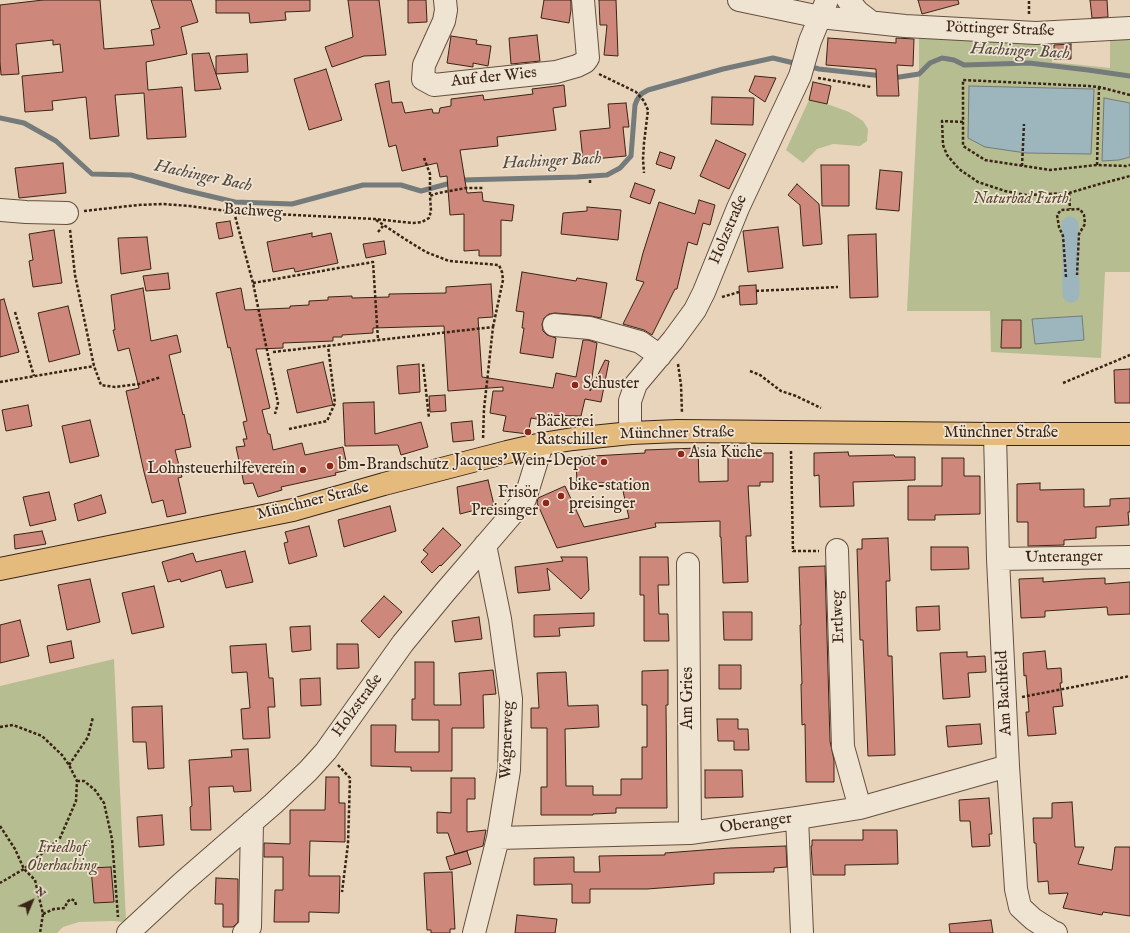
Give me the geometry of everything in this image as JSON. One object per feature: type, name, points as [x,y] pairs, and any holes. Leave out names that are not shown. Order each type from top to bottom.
[{"type":"main road","name":"Münchner Straße","points":[[0,569],[293,510],[384,484],[542,444],[631,433],[684,431],[1130,434]]},
{"type":"street","name":"Auf der Wies","points":[[445,0],[446,10],[444,21],[424,65],[423,79],[434,85],[556,72],[585,62],[588,58],[583,0]]},
{"type":"street","name":"Pöttinger Straße","points":[[738,0],[824,8],[871,22],[905,26],[1036,33],[1130,28]]},
{"type":"street","points":[[848,0],[858,12],[871,22]]},
{"type":"street","name":"Holzstraße","points":[[631,433],[630,401],[636,384],[667,348],[695,310],[704,292],[738,208],[802,68],[810,41],[824,8]]},
{"type":"street","points":[[0,210],[67,213]]},
{"type":"street","points":[[554,325],[590,328],[667,348]]},
{"type":"street","name":"Am Bachfeld","points":[[995,434],[998,559],[1008,766],[1016,889],[1020,907],[1033,919],[1056,933]]},
{"type":"street","name":"Holzstraße","points":[[122,929],[182,883],[308,772],[326,751],[403,643],[444,592],[525,499],[542,444]]},
{"type":"street","name":"Wagnerweg","points":[[474,933],[498,838],[509,770],[511,699],[500,619],[485,545]]},
{"type":"street","name":"Ertlweg","points":[[837,550],[843,747],[860,808]]},
{"type":"street","name":"Unteranger","points":[[998,559],[1130,557]]},
{"type":"street","name":"Am Gries","points":[[688,564],[690,833]]},
{"type":"street","name":"Oberanger","points":[[498,838],[690,833],[797,818],[860,808],[1008,766]]},
{"type":"street","points":[[797,818],[802,933]]},
{"type":"street","points":[[244,933],[250,927],[252,822]]},
{"type":"path","points":[[1029,0],[1029,21]]},
{"type":"path","points":[[802,68],[871,87]]},
{"type":"path","points":[[599,74],[636,92],[644,101],[648,110],[644,143],[644,173]]},
{"type":"path","points":[[1130,95],[1099,88],[963,80],[963,146],[985,160],[1050,170],[1130,165]]},
{"type":"path","points":[[1096,166],[1099,88]]},
{"type":"path","points":[[963,122],[942,121],[943,144],[947,156],[959,169],[978,182],[1005,191],[1026,195],[1068,193],[1130,176]]},
{"type":"path","points":[[1022,166],[1024,124]]},
{"type":"path","points":[[424,158],[430,174],[430,194],[466,188],[483,188]]},
{"type":"path","points":[[1068,193],[1070,209]]},
{"type":"path","name":"Bachweg","points":[[67,213],[138,205],[163,204],[234,212],[375,219],[414,223],[422,222],[429,218],[431,211],[430,194]]},
{"type":"path","points":[[1066,277],[1063,236],[1059,227],[1057,215],[1061,210],[1080,209],[1084,215],[1085,224],[1079,234],[1077,275]]},
{"type":"path","points":[[234,212],[253,283],[278,403],[275,414]]},
{"type":"path","points":[[67,213],[70,224],[76,275],[94,366],[101,385],[115,387],[139,384],[161,377]]},
{"type":"path","points":[[375,219],[383,226],[426,252],[449,261],[499,265],[503,280],[493,327],[484,409],[482,459]]},
{"type":"path","points":[[378,232],[383,226]]},
{"type":"path","points":[[253,283],[373,262],[378,340]]},
{"type":"path","points":[[756,291],[838,287]]},
{"type":"path","points":[[721,298],[739,292]]},
{"type":"path","points":[[15,312],[34,377]]},
{"type":"path","points":[[273,352],[493,327]]},
{"type":"path","points":[[289,429],[327,421],[335,403],[328,346]]},
{"type":"path","points":[[667,348],[681,385],[684,431]]},
{"type":"path","points":[[1063,383],[1130,355]]},
{"type":"path","points":[[423,364],[429,418]]},
{"type":"path","points":[[0,382],[94,366]]},
{"type":"path","points":[[750,371],[760,375],[782,391],[821,408]]},
{"type":"path","points":[[791,468],[793,551],[837,550]]},
{"type":"path","points":[[1005,700],[1130,676]]},
{"type":"path","points":[[69,765],[88,737],[93,717]]},
{"type":"path","points":[[0,727],[13,725],[42,736],[62,755],[77,780],[76,801],[60,838],[24,869],[0,883]]},
{"type":"path","points":[[326,751],[350,778],[348,844],[342,892]]},
{"type":"path","points":[[77,780],[84,782],[95,790],[104,803],[112,839],[122,929]]},
{"type":"path","points":[[0,826],[15,849],[24,869],[35,880],[43,914],[40,933]]},
{"type":"path","points":[[43,914],[54,909],[65,908],[67,902],[70,900],[75,901],[76,905]]},
{"type":"green space","name":"Naturbad Furth","points":[[1130,34],[1130,272],[1105,272],[1101,358],[991,352],[990,311],[907,311],[919,78],[919,35],[1052,42],[1052,62],[1110,68],[1110,38]]},
{"type":"green space","points":[[809,100],[827,104],[849,112],[863,121],[868,129],[867,141],[860,146],[833,144],[817,149],[803,163],[786,150]]},
{"type":"green space","name":"Friedhof Oberhaching","points":[[114,659],[126,922],[79,922],[63,927],[57,933],[0,933],[0,686]]},
{"type":"water","points":[[969,86],[1094,89],[1091,154],[1026,153],[985,147],[968,138]]},
{"type":"water","points":[[1104,98],[1130,103],[1130,157],[1119,160],[1102,161]]},
{"type":"water","points":[[1082,316],[1084,340],[1035,344],[1032,319]]},
{"type":"building","points":[[43,0],[100,0],[104,49],[154,45],[151,30],[160,28],[151,0],[191,0],[198,22],[181,27],[187,54],[146,62],[148,90],[182,87],[186,137],[147,139],[144,93],[115,95],[119,136],[90,139],[86,97],[52,101],[53,110],[25,112],[22,76],[63,72],[60,44],[53,45],[53,40],[16,44],[19,74],[1,75],[0,5]]},
{"type":"building","points":[[216,0],[310,0],[310,11],[285,12],[286,20],[250,23],[249,13],[216,13]]},
{"type":"building","points":[[348,0],[379,0],[386,55],[364,56],[332,67],[325,47],[353,37]]},
{"type":"building","points":[[408,0],[426,0],[427,22],[408,23]]},
{"type":"building","points":[[544,0],[571,0],[569,23],[541,18]]},
{"type":"building","points":[[599,0],[616,0],[618,56],[604,55],[607,25],[600,25]]},
{"type":"building","points":[[918,0],[958,0],[959,4],[922,14]]},
{"type":"building","points":[[1090,0],[1107,0],[1108,17],[1092,18]]},
{"type":"building","points":[[537,35],[540,61],[511,64],[509,38]]},
{"type":"building","points":[[451,36],[477,40],[476,44],[491,46],[488,66],[473,63],[473,67],[447,63]]},
{"type":"building","points":[[828,38],[896,43],[896,38],[914,39],[913,66],[897,65],[899,96],[877,96],[876,69],[826,65]]},
{"type":"building","points":[[1071,44],[1071,59],[1054,59],[1054,45]]},
{"type":"building","points":[[209,53],[221,89],[195,91],[192,54]]},
{"type":"building","points":[[247,54],[248,72],[216,74],[216,56]]},
{"type":"building","points":[[326,69],[342,120],[309,130],[294,79]]},
{"type":"building","points":[[755,76],[776,78],[765,102],[749,91]]},
{"type":"building","points":[[389,81],[392,103],[402,102],[405,113],[432,109],[433,113],[439,113],[440,108],[451,106],[451,99],[483,95],[484,100],[533,94],[532,89],[564,85],[566,106],[553,108],[556,130],[497,137],[498,146],[460,150],[467,193],[482,192],[483,201],[514,205],[512,221],[501,220],[501,256],[479,256],[479,250],[464,251],[464,214],[450,215],[447,176],[440,177],[437,163],[402,171],[396,145],[389,147],[375,84]]},
{"type":"building","points":[[813,82],[831,86],[827,104],[809,100]]},
{"type":"building","points":[[712,97],[754,98],[753,125],[711,124]]},
{"type":"building","points":[[626,103],[629,127],[623,127],[626,156],[583,160],[580,131],[610,128],[608,104]]},
{"type":"building","points":[[716,140],[746,154],[729,189],[700,176]]},
{"type":"building","points":[[660,152],[675,157],[671,169],[656,164]]},
{"type":"building","points":[[63,163],[66,193],[19,198],[15,168]]},
{"type":"building","points":[[821,165],[849,165],[849,206],[822,206]]},
{"type":"building","points":[[880,170],[902,172],[899,211],[876,209]]},
{"type":"building","points":[[635,183],[655,190],[650,204],[630,197]]},
{"type":"building","points":[[797,184],[819,204],[822,244],[803,246],[800,205],[788,195]]},
{"type":"building","points":[[699,200],[715,205],[710,225],[703,223],[697,245],[688,242],[677,289],[675,289],[652,335],[644,330],[623,324],[644,282],[636,280],[659,202],[695,214]]},
{"type":"building","points":[[587,207],[621,210],[618,240],[561,234],[563,213],[587,211]]},
{"type":"building","points":[[230,221],[233,236],[219,239],[216,223]]},
{"type":"building","points":[[778,227],[783,268],[748,272],[743,231]]},
{"type":"building","points":[[54,230],[62,283],[33,287],[29,261],[33,260],[29,234]]},
{"type":"building","points":[[312,233],[312,237],[331,233],[338,263],[295,272],[294,268],[273,272],[267,242]]},
{"type":"building","points":[[876,234],[878,297],[850,298],[848,235]]},
{"type":"building","points":[[147,237],[151,269],[121,274],[118,238]]},
{"type":"building","points":[[384,241],[386,254],[366,258],[363,244]]},
{"type":"building","points":[[522,272],[576,281],[577,278],[607,283],[601,318],[555,313],[549,314],[544,318],[542,324],[543,331],[547,335],[556,338],[553,358],[520,353],[524,328],[522,328],[524,312],[516,311]]},
{"type":"building","points":[[168,273],[170,289],[146,291],[143,276]]},
{"type":"building","points":[[491,284],[493,317],[478,318],[482,377],[553,388],[556,373],[576,377],[583,340],[588,340],[597,343],[590,391],[605,360],[609,361],[601,402],[585,399],[581,416],[537,415],[537,419],[531,418],[528,434],[503,431],[506,416],[490,413],[493,391],[503,391],[503,387],[448,391],[444,326],[373,328],[373,333],[342,335],[342,337],[333,337],[333,341],[283,343],[283,348],[256,349],[270,408],[262,410],[268,434],[270,434],[273,450],[302,443],[305,455],[343,447],[348,470],[335,473],[336,475],[281,487],[282,490],[258,497],[253,483],[244,484],[236,447],[245,446],[243,439],[247,439],[243,422],[247,421],[230,347],[228,348],[216,293],[241,288],[245,310],[290,308],[290,306],[309,305],[309,301],[328,300],[328,297],[389,297],[389,294],[446,293],[446,287]]},
{"type":"building","points":[[756,285],[757,304],[740,305],[739,286]]},
{"type":"building","points":[[143,288],[151,341],[177,335],[181,352],[169,355],[191,447],[175,450],[182,477],[178,478],[186,513],[167,517],[163,500],[152,503],[126,391],[139,388],[129,348],[118,351],[113,330],[115,330],[111,295]]},
{"type":"building","points":[[4,299],[19,352],[0,357],[0,300]]},
{"type":"building","points":[[68,306],[80,354],[49,362],[38,313]]},
{"type":"building","points":[[1002,320],[1021,320],[1021,348],[1001,348]]},
{"type":"building","points":[[323,362],[333,405],[297,413],[287,370]]},
{"type":"building","points":[[419,364],[420,392],[399,394],[397,366]]},
{"type":"building","points":[[1130,369],[1130,403],[1115,403],[1114,370]]},
{"type":"building","points":[[445,395],[446,411],[430,412],[429,396]]},
{"type":"building","points":[[374,402],[375,434],[421,422],[428,447],[401,455],[398,445],[345,446],[343,403]]},
{"type":"building","points":[[28,405],[32,426],[6,431],[2,410]]},
{"type":"building","points":[[90,420],[99,456],[70,463],[62,426]]},
{"type":"building","points":[[472,421],[474,440],[453,442],[451,423]]},
{"type":"building","points":[[698,448],[699,482],[728,481],[728,453],[773,453],[773,482],[760,482],[760,486],[748,486],[751,536],[746,536],[748,582],[723,583],[720,521],[655,523],[656,527],[557,548],[537,503],[538,498],[565,486],[584,527],[629,518],[621,482],[577,484],[576,457],[645,453],[645,450]]},
{"type":"building","points":[[848,452],[849,456],[894,455],[895,457],[915,457],[915,480],[853,482],[854,506],[820,507],[819,475],[814,476],[814,453]]},
{"type":"building","points":[[942,458],[964,458],[964,476],[980,476],[980,514],[935,515],[935,520],[908,520],[908,486],[942,486]]},
{"type":"building","points":[[488,480],[494,505],[460,514],[457,487]]},
{"type":"building","points":[[1040,483],[1040,490],[1084,489],[1084,507],[1110,506],[1110,499],[1130,498],[1130,512],[1128,512],[1129,525],[1096,527],[1096,538],[1064,540],[1064,545],[1028,546],[1028,522],[1017,522],[1017,484]]},
{"type":"building","points":[[49,492],[56,520],[30,526],[23,497]]},
{"type":"building","points":[[101,495],[106,513],[78,521],[74,504]]},
{"type":"building","points":[[390,506],[396,531],[344,547],[338,520]]},
{"type":"building","points":[[309,526],[317,556],[289,564],[284,543],[288,542],[285,532]]},
{"type":"building","points":[[443,528],[461,545],[441,566],[440,565],[432,573],[421,562],[428,554],[423,550]]},
{"type":"building","points":[[42,531],[46,544],[15,549],[14,535]]},
{"type":"building","points":[[888,538],[890,581],[886,581],[888,656],[892,656],[895,755],[868,756],[863,640],[860,640],[857,549],[862,549],[862,539]]},
{"type":"building","points":[[931,547],[968,547],[969,569],[931,570]]},
{"type":"building","points":[[245,551],[253,582],[226,588],[221,570],[181,582],[180,579],[168,582],[162,562],[193,553],[196,562]]},
{"type":"building","points":[[561,557],[587,557],[589,590],[581,599],[547,568],[550,590],[518,593],[515,567],[563,561]]},
{"type":"building","points":[[640,557],[668,557],[669,585],[658,585],[659,614],[668,614],[669,641],[644,641],[644,595],[640,595]]},
{"type":"building","points":[[825,566],[830,741],[834,760],[834,782],[806,782],[805,724],[802,725],[799,567]]},
{"type":"building","points":[[1043,578],[1043,582],[1105,578],[1105,584],[1130,582],[1130,614],[1108,615],[1107,607],[1045,611],[1045,617],[1021,618],[1019,579]]},
{"type":"building","points":[[90,579],[100,622],[67,630],[58,585]]},
{"type":"building","points":[[154,586],[164,627],[132,634],[122,593]]},
{"type":"building","points":[[384,596],[402,612],[379,638],[361,621]]},
{"type":"building","points":[[939,606],[940,630],[917,631],[916,607]]},
{"type":"building","points":[[723,612],[752,612],[752,640],[724,640]]},
{"type":"building","points":[[594,613],[594,626],[559,628],[560,636],[534,637],[534,615]]},
{"type":"building","points":[[479,617],[482,639],[455,642],[452,621]]},
{"type":"building","points":[[20,620],[29,656],[0,663],[0,625]]},
{"type":"building","points":[[310,626],[311,650],[292,652],[290,627]]},
{"type":"building","points":[[71,641],[74,658],[50,663],[47,646]]},
{"type":"building","points":[[266,644],[269,678],[273,678],[275,707],[268,707],[270,738],[243,739],[241,709],[250,708],[247,672],[232,673],[230,646]]},
{"type":"building","points":[[337,644],[358,644],[359,668],[337,669]]},
{"type":"building","points":[[1045,651],[1047,669],[1061,668],[1062,683],[1060,683],[1063,706],[1053,707],[1056,734],[1028,736],[1026,712],[1029,712],[1026,675],[1024,676],[1023,653]]},
{"type":"building","points":[[967,652],[967,657],[985,656],[986,672],[968,673],[970,697],[943,699],[940,653]]},
{"type":"building","points":[[415,662],[434,662],[434,705],[461,705],[459,673],[493,670],[496,694],[483,695],[484,728],[452,728],[452,771],[411,771],[411,767],[371,766],[371,725],[396,725],[395,752],[439,752],[439,720],[412,720],[412,699],[415,699]]},
{"type":"building","points":[[719,665],[741,665],[741,689],[719,689]]},
{"type":"building","points":[[668,670],[668,705],[666,705],[667,808],[616,808],[616,813],[593,815],[541,815],[541,787],[547,787],[547,728],[531,728],[531,708],[539,708],[537,673],[566,672],[568,706],[598,705],[599,727],[565,729],[566,786],[593,786],[593,795],[621,795],[621,779],[642,779],[642,747],[647,747],[647,705],[642,705],[642,671]]},
{"type":"building","points":[[320,678],[321,705],[301,706],[300,679]]},
{"type":"building","points":[[162,706],[164,768],[148,769],[146,742],[133,742],[132,707]]},
{"type":"building","points":[[717,719],[738,719],[738,729],[748,729],[749,750],[734,750],[734,741],[718,741]]},
{"type":"building","points":[[980,724],[982,744],[948,747],[946,726]]},
{"type":"building","points":[[248,749],[251,791],[234,792],[233,786],[209,787],[211,830],[191,830],[190,807],[192,806],[189,760],[232,757],[231,750]]},
{"type":"building","points":[[705,770],[742,770],[743,797],[705,798]]},
{"type":"building","points":[[326,777],[339,777],[339,803],[345,803],[345,842],[310,841],[309,876],[340,876],[339,913],[309,912],[309,922],[274,922],[275,890],[283,890],[283,857],[264,857],[264,843],[290,844],[290,810],[325,810]]},
{"type":"building","points":[[451,778],[475,778],[475,799],[467,799],[467,832],[486,830],[483,846],[455,854],[448,833],[437,833],[437,812],[451,813]]},
{"type":"building","points":[[989,798],[992,834],[989,834],[990,846],[972,847],[970,821],[960,821],[959,800]]},
{"type":"building","points":[[1072,802],[1075,847],[1084,847],[1078,864],[1112,870],[1115,847],[1130,847],[1130,916],[1103,912],[1102,915],[1063,908],[1068,893],[1049,894],[1048,881],[1038,882],[1033,818],[1052,818],[1052,803]]},
{"type":"building","points":[[162,815],[164,845],[139,847],[137,817]]},
{"type":"building","points":[[863,830],[897,830],[898,864],[845,865],[845,875],[813,875],[812,840],[863,840]]},
{"type":"building","points":[[786,846],[787,867],[774,868],[774,872],[714,873],[714,884],[647,889],[590,889],[590,903],[572,903],[572,884],[534,885],[534,858],[574,857],[574,872],[600,872],[599,856],[665,855],[665,853],[730,848]]},
{"type":"building","points":[[467,851],[471,864],[450,870],[446,857]]},
{"type":"building","points":[[111,867],[114,902],[94,903],[91,868]]},
{"type":"building","points":[[452,872],[455,929],[450,929],[450,933],[431,933],[431,930],[427,930],[424,873]]},
{"type":"building","points":[[216,878],[238,879],[238,922],[233,927],[223,927],[223,904],[215,904]]},
{"type":"building","points":[[517,915],[557,919],[555,933],[515,933]]},
{"type":"building","points":[[991,920],[993,933],[950,933],[949,924]]},
{"type":"waterway","name":"Hachinger Bach","points":[[0,118],[24,123],[56,141],[92,174],[131,175],[184,190],[235,202],[292,204],[363,185],[401,185],[421,191],[462,180],[607,175],[620,168],[631,156],[635,105],[641,94],[648,90],[723,69],[773,58],[798,64]]},
{"type":"waterway","name":"Hachinger Bach","points":[[893,78],[919,74],[930,63],[942,58],[954,60],[964,65],[1029,63],[1130,76]]},
{"type":"waterway","name":"Hachinger Bach","points":[[808,66],[819,69],[883,76]]},
{"type":"waterway","points":[[1070,225],[1071,294]]},
{"type":"place","name":"Schuster","points":[[575,385]]},
{"type":"place","name":"Bäckerei Ratschiller","points":[[528,432]]},
{"type":"place","name":"Asia Küche","points":[[681,454]]},
{"type":"place","name":"Jacques’ Wein-Depot","points":[[604,462]]},
{"type":"place","name":"bm-Brandschutz","points":[[330,466]]},
{"type":"place","name":"Lohnsteuerhilfeverein","points":[[303,470]]},
{"type":"place","name":"bike-station preisinger","points":[[561,496]]},
{"type":"place","name":"Frisör Preisinger","points":[[546,503]]}]
